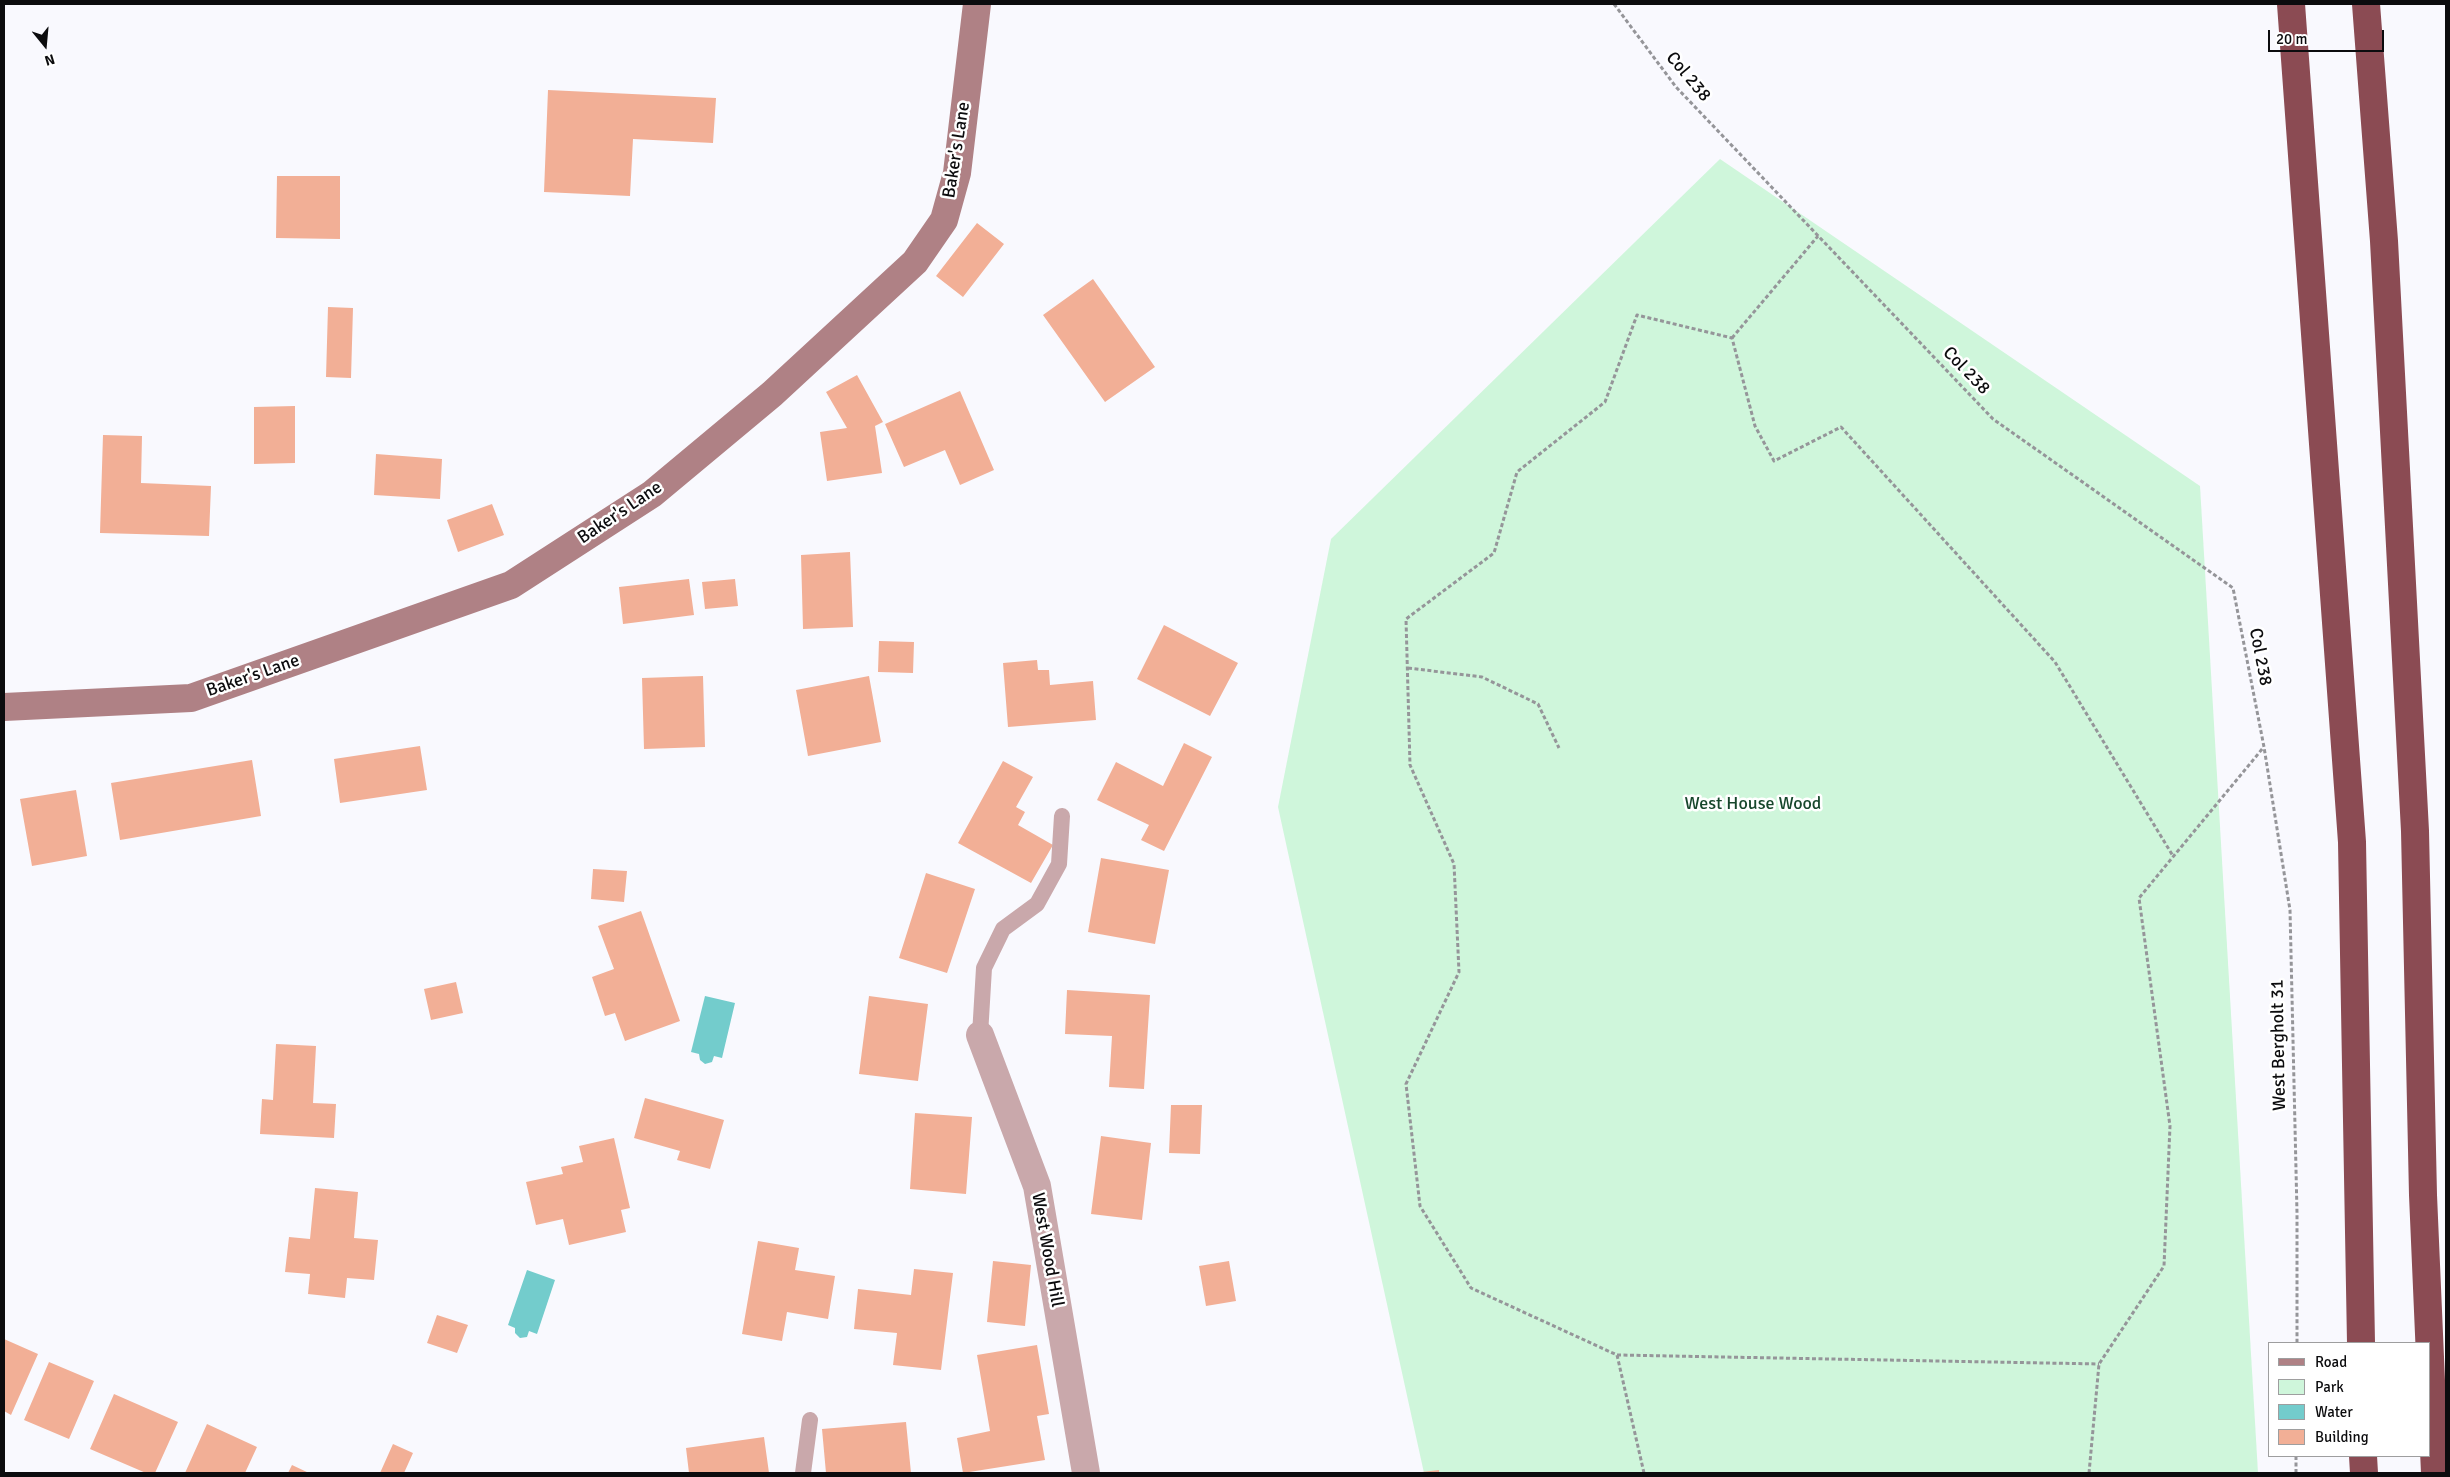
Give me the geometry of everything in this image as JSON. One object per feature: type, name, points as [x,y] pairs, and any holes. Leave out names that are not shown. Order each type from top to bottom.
[{"type":"highway","points":[[2291,4],[2352,842],[2361,1342]]},
{"type":"highway","points":[[2366,4],[2384,240],[2415,831],[2423,1194],[2429,1342]]},
{"type":"highway","points":[[2430,1357],[2435,1473]]},
{"type":"highway","points":[[2363,1457],[2364,1473]]},
{"type":"street","name":"Baker's Lane","points":[[4,707],[191,698],[512,585],[652,494],[772,394],[915,262],[944,220],[956,173],[976,4]]},
{"type":"street","name":"West Wood Hill","points":[[980,1034],[1037,1186],[1086,1473]]},
{"type":"lane","points":[[980,1034],[984,968],[1003,929],[1038,904],[1059,864],[1062,816]]},
{"type":"lane","points":[[803,1473],[810,1420]]},
{"type":"path","name":"Col 238","points":[[1614,4],[1676,87],[1992,419],[2233,588],[2264,747]]},
{"type":"path","points":[[1732,338],[1818,236]]},
{"type":"path","points":[[1732,338],[1637,316],[1605,402],[1517,472],[1494,553],[1406,619],[1410,765],[1454,864],[1459,972],[1406,1084],[1420,1206],[1471,1288],[1617,1355],[2099,1364]]},
{"type":"path","points":[[1732,338],[1755,426],[1774,461],[1840,427],[2055,662],[2174,856]]},
{"type":"path","points":[[1408,668],[1482,677],[1538,704],[1559,748]]},
{"type":"path","points":[[2089,1473],[2099,1364],[2164,1266],[2170,1126],[2139,898],[2264,747]]},
{"type":"path","name":"West Bergholt 31","points":[[2264,747],[2290,910],[2297,1213],[2297,1342]]},
{"type":"path","points":[[1617,1355],[1644,1473]]},
{"type":"path","points":[[2296,1457],[2296,1473]]},
{"type":"green space","name":"West House Wood","points":[[1720,159],[2200,486],[2258,1473],[1424,1473],[1278,807],[1331,539]]},
{"type":"water","points":[[705,996],[735,1003],[722,1058],[714,1056],[712,1062],[705,1064],[700,1060],[699,1054],[691,1052]]},
{"type":"water","points":[[527,1270],[555,1280],[537,1334],[529,1331],[527,1337],[520,1338],[515,1333],[515,1328],[508,1325]]},
{"type":"building","points":[[548,90],[716,98],[713,143],[633,139],[630,196],[544,192]]},
{"type":"building","points":[[277,176],[340,176],[340,239],[276,238]]},
{"type":"building","points":[[977,223],[1004,244],[963,297],[936,276]]},
{"type":"building","points":[[1093,279],[1155,367],[1105,402],[1043,315]]},
{"type":"building","points":[[328,307],[353,308],[351,378],[326,377]]},
{"type":"building","points":[[857,375],[883,422],[875,426],[882,473],[827,481],[820,432],[847,428],[826,392]]},
{"type":"building","points":[[960,391],[994,470],[960,485],[945,450],[904,467],[885,424]]},
{"type":"building","points":[[295,406],[295,463],[254,464],[254,407]]},
{"type":"building","points":[[103,435],[142,436],[141,483],[211,486],[209,536],[100,533]]},
{"type":"building","points":[[376,454],[442,459],[440,499],[374,495]]},
{"type":"building","points":[[492,504],[504,535],[458,552],[447,520]]},
{"type":"building","points":[[850,552],[853,627],[803,629],[801,555]]},
{"type":"building","points":[[689,579],[694,615],[623,624],[619,587]]},
{"type":"building","points":[[735,579],[738,606],[705,609],[702,582]]},
{"type":"building","points":[[1164,625],[1238,663],[1210,716],[1137,679]]},
{"type":"building","points":[[879,641],[914,642],[913,673],[878,672]]},
{"type":"building","points":[[1037,660],[1038,670],[1049,670],[1050,685],[1093,681],[1096,720],[1008,727],[1003,663]]},
{"type":"building","points":[[703,676],[705,747],[644,749],[642,678]]},
{"type":"building","points":[[869,676],[881,742],[808,756],[796,690]]},
{"type":"building","points":[[1184,743],[1212,757],[1164,851],[1141,840],[1149,825],[1097,800],[1116,762],[1163,786]]},
{"type":"building","points":[[420,746],[427,790],[340,803],[334,759]]},
{"type":"building","points":[[252,760],[261,816],[120,840],[111,783]]},
{"type":"building","points":[[1003,761],[1033,777],[1016,807],[1025,812],[1018,825],[1053,845],[1031,883],[958,843]]},
{"type":"building","points":[[76,790],[87,856],[32,866],[20,799]]},
{"type":"building","points":[[1101,858],[1169,870],[1155,944],[1088,932]]},
{"type":"building","points":[[593,869],[627,871],[624,902],[591,899]]},
{"type":"building","points":[[926,873],[975,889],[947,973],[899,958]]},
{"type":"building","points":[[641,911],[680,1021],[625,1041],[615,1013],[605,1016],[592,977],[614,969],[598,926]]},
{"type":"building","points":[[456,982],[463,1013],[431,1020],[424,989]]},
{"type":"building","points":[[1067,990],[1150,995],[1144,1089],[1109,1087],[1112,1036],[1065,1034]]},
{"type":"building","points":[[869,996],[928,1004],[918,1081],[859,1074]]},
{"type":"building","points":[[276,1044],[316,1046],[313,1103],[336,1104],[334,1138],[260,1134],[262,1099],[273,1100]]},
{"type":"building","points":[[645,1098],[724,1120],[710,1169],[677,1160],[680,1151],[634,1138]]},
{"type":"building","points":[[1171,1105],[1202,1105],[1200,1154],[1169,1153]]},
{"type":"building","points":[[915,1113],[972,1117],[966,1194],[910,1189]]},
{"type":"building","points":[[1101,1136],[1151,1143],[1142,1220],[1091,1214]]},
{"type":"building","points":[[614,1138],[630,1208],[621,1210],[626,1232],[569,1245],[563,1219],[536,1225],[526,1182],[563,1174],[561,1167],[583,1162],[579,1146]]},
{"type":"building","points":[[315,1188],[358,1192],[354,1238],[378,1240],[374,1280],[347,1278],[345,1298],[308,1294],[310,1274],[285,1272],[289,1237],[310,1239]]},
{"type":"building","points":[[758,1241],[799,1248],[795,1270],[835,1276],[828,1319],[787,1312],[782,1341],[742,1334]]},
{"type":"building","points":[[993,1261],[1031,1265],[1025,1326],[987,1322]]},
{"type":"building","points":[[1229,1261],[1236,1301],[1206,1306],[1199,1266]]},
{"type":"building","points":[[914,1269],[953,1273],[941,1370],[893,1365],[897,1333],[854,1329],[858,1289],[911,1295]]},
{"type":"building","points":[[437,1315],[468,1325],[457,1353],[427,1343]]},
{"type":"building","points":[[4,1339],[38,1354],[11,1415],[4,1411]]},
{"type":"building","points":[[1037,1345],[1049,1414],[1037,1416],[1045,1460],[963,1473],[957,1438],[990,1431],[977,1355]]},
{"type":"building","points":[[49,1362],[94,1381],[69,1439],[24,1420]]},
{"type":"building","points":[[114,1394],[178,1422],[155,1473],[146,1473],[90,1449]]},
{"type":"building","points":[[906,1422],[911,1473],[826,1473],[822,1429]]},
{"type":"building","points":[[207,1424],[257,1447],[245,1473],[185,1473]]},
{"type":"building","points":[[764,1437],[769,1473],[689,1473],[686,1448]]},
{"type":"building","points":[[393,1444],[413,1453],[404,1473],[380,1473]]},
{"type":"building","points":[[292,1465],[309,1473],[288,1473]]},
{"type":"building","points":[[1439,1470],[1439,1473],[1422,1473],[1422,1472]]}]
